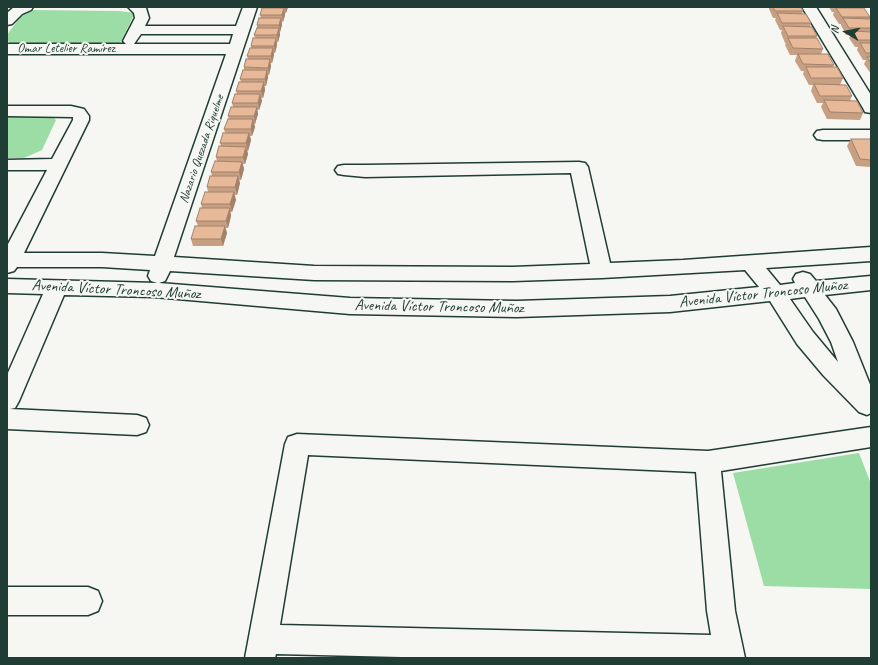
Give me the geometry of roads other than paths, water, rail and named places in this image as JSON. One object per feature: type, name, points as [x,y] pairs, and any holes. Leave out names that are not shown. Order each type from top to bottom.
[{"type":"street","name":"Omar Letelier Ramírez","points":[[7,21],[17,11],[26,7]]},
{"type":"street","name":"Omar Letelier Ramírez","points":[[125,49],[142,18],[142,14],[138,8],[135,7]]},
{"type":"street","name":"Nazario Quezada Riquelme","points":[[154,290],[250,7]]},
{"type":"street","points":[[809,7],[871,108]]},
{"type":"street","name":"Omar Letelier Ramírez","points":[[136,30],[242,30]]},
{"type":"street","name":"Omar Letelier Ramírez","points":[[7,49],[236,50]]},
{"type":"street","points":[[7,111],[71,111],[78,113],[81,116],[81,120],[8,262]]},
{"type":"street","points":[[823,135],[871,135]]},
{"type":"street","points":[[7,165],[59,164]]},
{"type":"street","points":[[344,170],[373,171],[579,167],[602,271]]},
{"type":"street","name":"Avenida Víctor Troncoso Muñoz","points":[[8,262],[102,260],[314,273],[485,274],[602,271],[871,254]]},
{"type":"street","points":[[789,260],[828,315],[842,342],[869,411]]},
{"type":"street","points":[[751,262],[776,294],[805,338],[869,411]]},
{"type":"street","name":"Avenida Víctor Troncoso Muñoz","points":[[7,286],[154,290],[350,306],[464,309],[625,307],[776,294],[871,283]]},
{"type":"street","points":[[7,401],[57,287]]},
{"type":"street","points":[[7,419],[137,425]]},
{"type":"street","points":[[708,462],[721,611],[729,654],[262,649],[297,444],[708,462],[871,437]]},
{"type":"street","points":[[7,601],[88,601]]}]
